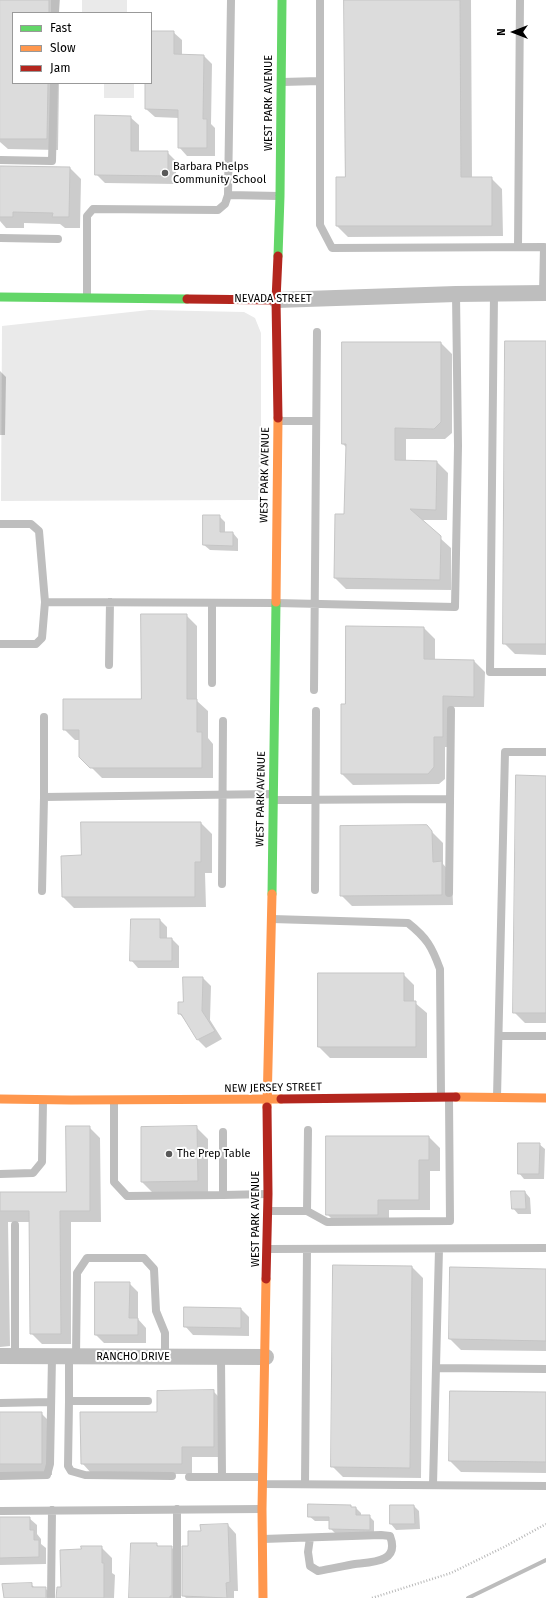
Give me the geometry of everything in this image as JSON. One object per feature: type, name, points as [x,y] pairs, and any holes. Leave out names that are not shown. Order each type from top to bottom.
[{"type":"street","name":"WEST PARK AVENUE","points":[[263,1598],[262,1509],[268,1249],[267,1100],[272,919],[278,421],[276,300],[280,196],[282,0]]},
{"type":"street","name":"NEVADA STREET","points":[[0,297],[87,296],[276,300],[456,294],[544,293]]},
{"type":"street","name":"NEW JERSEY STREET","points":[[0,1099],[43,1101],[267,1100],[445,1097],[546,1098]]},
{"type":"street","name":"RANCHO DRIVE","points":[[8,1356],[266,1357]]},
{"type":"lane","points":[[55,0],[55,12]]},
{"type":"lane","points":[[87,296],[87,216],[93,209],[218,210],[225,204],[228,195],[231,0]]},
{"type":"lane","points":[[320,0],[320,225],[332,248],[545,246],[544,293]]},
{"type":"lane","points":[[518,247],[520,0]]},
{"type":"lane","points":[[281,82],[320,81]]},
{"type":"lane","points":[[0,160],[52,161],[54,84]]},
{"type":"lane","points":[[228,195],[280,196]]},
{"type":"lane","points":[[0,238],[58,239]]},
{"type":"lane","points":[[45,602],[212,604],[276,603],[455,607],[458,446],[456,294]]},
{"type":"lane","points":[[494,294],[490,672],[546,672]]},
{"type":"lane","points":[[314,690],[317,332]]},
{"type":"lane","points":[[278,421],[316,422]]},
{"type":"lane","points":[[0,524],[31,524],[39,531],[45,602],[42,638],[36,644],[0,644]]},
{"type":"lane","points":[[109,665],[110,602]]},
{"type":"lane","points":[[212,604],[212,683]]},
{"type":"lane","points":[[449,893],[451,710]]},
{"type":"lane","points":[[315,890],[316,711]]},
{"type":"lane","points":[[42,891],[44,718]]},
{"type":"lane","points":[[222,884],[223,721]]},
{"type":"lane","points":[[497,1097],[504,752],[546,752]]},
{"type":"lane","points":[[44,797],[222,794],[315,800],[450,799]]},
{"type":"lane","points":[[268,1211],[307,1211],[327,1222],[450,1221],[440,969],[434,953],[423,935],[408,923],[272,919]]},
{"type":"lane","points":[[499,1036],[546,1036]]},
{"type":"lane","points":[[114,1100],[114,1182],[127,1196],[268,1194]]},
{"type":"lane","points":[[0,1174],[33,1174],[42,1162],[43,1101]]},
{"type":"lane","points":[[307,1211],[308,1130]]},
{"type":"lane","points":[[223,1132],[223,1195]]},
{"type":"lane","points":[[8,1356],[15,1225]]},
{"type":"lane","points":[[268,1249],[546,1248]]},
{"type":"lane","points":[[305,1484],[307,1249]]},
{"type":"lane","points":[[433,1485],[439,1249]]},
{"type":"lane","points":[[165,1357],[165,1333],[156,1311],[154,1269],[144,1258],[87,1258],[77,1273],[69,1401],[68,1466],[71,1471],[85,1475],[172,1476]]},
{"type":"lane","points":[[0,1476],[47,1475],[50,1464],[52,1356]]},
{"type":"lane","points":[[221,1357],[222,1477]]},
{"type":"lane","points":[[436,1368],[546,1369]]},
{"type":"lane","points":[[69,1401],[148,1401]]},
{"type":"lane","points":[[0,1403],[51,1402]]},
{"type":"lane","points":[[189,1477],[222,1477],[305,1484],[546,1486]]},
{"type":"lane","points":[[177,1509],[177,1598]]},
{"type":"lane","points":[[0,1510],[262,1509]]},
{"type":"lane","points":[[51,1598],[52,1510]]},
{"type":"lane","points":[[263,1539],[381,1535],[390,1536],[393,1544],[390,1554],[380,1561],[318,1570],[310,1566],[308,1552],[310,1538]]},
{"type":"path","points":[[372,1598],[450,1573],[504,1547],[546,1524]]},
{"type":"shaded area","points":[[82,0],[127,0],[127,12],[82,12]]},
{"type":"shaded area","points":[[104,84],[134,84],[134,98],[104,98]]},
{"type":"shaded area","points":[[149,310],[244,312],[255,318],[261,333],[261,465],[258,500],[1,501],[2,326]]},
{"type":"building","points":[[0,0],[49,0],[49,12],[12,12],[12,84],[48,84],[47,139],[0,139]]},
{"type":"building","points":[[344,0],[460,0],[461,177],[492,177],[492,226],[336,226],[336,177],[345,177]]},
{"type":"building","points":[[152,31],[174,31],[174,54],[204,55],[203,119],[207,119],[207,148],[178,148],[178,110],[145,109],[145,84],[152,84]]},
{"type":"building","points":[[95,115],[131,116],[131,151],[168,151],[168,176],[95,175]]},
{"type":"building","points":[[0,166],[70,167],[69,217],[52,217],[53,213],[13,212],[13,217],[0,217]]},
{"type":"building","points":[[505,341],[546,341],[546,644],[503,644]]},
{"type":"building","points":[[342,342],[441,342],[441,422],[434,429],[395,428],[395,460],[437,461],[436,510],[410,509],[441,536],[440,580],[334,578],[335,514],[344,514],[346,444],[342,444]]},
{"type":"building","points":[[203,515],[220,515],[220,532],[233,532],[233,546],[203,545]]},
{"type":"building","points":[[141,614],[187,614],[187,699],[197,699],[197,732],[202,732],[202,768],[90,768],[79,757],[79,730],[63,730],[63,699],[141,699]]},
{"type":"building","points":[[346,626],[424,627],[424,659],[474,660],[474,697],[443,696],[443,737],[434,737],[434,767],[428,774],[341,774],[341,704],[345,704]]},
{"type":"building","points":[[516,775],[546,776],[546,1013],[513,1013]]},
{"type":"building","points":[[81,822],[201,822],[201,862],[195,862],[195,897],[62,897],[61,856],[81,855]]},
{"type":"building","points":[[427,825],[432,831],[433,862],[442,861],[442,895],[340,896],[340,826]]},
{"type":"building","points":[[131,919],[160,919],[160,938],[172,938],[172,961],[130,961]]},
{"type":"building","points":[[318,973],[404,973],[404,1001],[416,1001],[416,1047],[318,1047]]},
{"type":"building","points":[[183,977],[203,977],[202,1011],[215,1031],[197,1040],[181,1014],[178,1014],[178,1002],[183,1002]]},
{"type":"building","points":[[66,1126],[90,1126],[90,1211],[60,1211],[61,1334],[30,1334],[29,1211],[0,1211],[0,1192],[66,1192]]},
{"type":"building","name":"The Prep Table","points":[[197,1126],[198,1181],[141,1182],[141,1127]]},
{"type":"building","points":[[326,1136],[429,1136],[429,1160],[419,1160],[419,1200],[378,1200],[378,1215],[326,1215]]},
{"type":"building","points":[[518,1143],[540,1143],[539,1174],[518,1174]]},
{"type":"building","points":[[511,1191],[525,1191],[526,1209],[512,1209]]},
{"type":"building","points":[[333,1265],[412,1266],[410,1468],[331,1467]]},
{"type":"building","points":[[450,1267],[546,1269],[546,1341],[449,1339]]},
{"type":"building","points":[[95,1282],[130,1282],[129,1318],[138,1318],[138,1335],[95,1335]]},
{"type":"building","points":[[184,1307],[241,1308],[241,1328],[184,1327]]},
{"type":"building","points":[[214,1390],[214,1447],[182,1447],[182,1464],[81,1464],[80,1412],[157,1412],[157,1391]]},
{"type":"building","points":[[450,1391],[546,1392],[546,1462],[449,1461]]},
{"type":"building","points":[[0,1412],[42,1412],[42,1464],[0,1464]]},
{"type":"building","points":[[308,1504],[351,1505],[351,1507],[356,1507],[356,1515],[370,1515],[370,1530],[329,1529],[329,1517],[308,1517]]},
{"type":"building","points":[[390,1505],[414,1505],[415,1524],[390,1524]]},
{"type":"building","points":[[0,1517],[30,1517],[30,1530],[34,1530],[34,1540],[39,1540],[39,1557],[0,1558]]},
{"type":"building","points":[[228,1524],[230,1582],[226,1583],[227,1598],[182,1596],[182,1546],[188,1546],[188,1531],[201,1531],[200,1525]]},
{"type":"building","points":[[131,1543],[157,1543],[157,1546],[172,1546],[172,1596],[170,1596],[170,1598],[129,1598]]},
{"type":"building","points":[[81,1546],[102,1546],[102,1563],[104,1563],[104,1598],[56,1598],[57,1587],[61,1587],[60,1550],[81,1549]]},
{"type":"building","points":[[32,1583],[32,1587],[46,1587],[46,1598],[4,1598],[2,1584]]},
{"type":"waterway","points":[[468,1598],[546,1560]]},
{"type":"traffic: fast","points":[[278,256],[282,0]]},
{"type":"traffic: fast","points":[[0,297],[187,299]]},
{"type":"traffic: fast","points":[[272,894],[276,602]]},
{"type":"traffic: slow","points":[[276,602],[278,418]]},
{"type":"traffic: slow","points":[[267,1107],[272,894]]},
{"type":"traffic: slow","points":[[456,1097],[546,1098]]},
{"type":"traffic: slow","points":[[0,1099],[281,1099]]},
{"type":"traffic: slow","points":[[263,1598],[262,1509],[266,1279]]},
{"type":"traffic: jam","points":[[278,256],[276,300],[278,418]]},
{"type":"traffic: jam","points":[[187,299],[276,300]]},
{"type":"traffic: jam","points":[[281,1099],[456,1097]]},
{"type":"traffic: jam","points":[[266,1279],[268,1194],[267,1107]]},
{"type":"place","name":"Barbara Phelps Community School","points":[[165,173]]},
{"type":"place","name":"The Prep Table","points":[[169,1154]]}]
